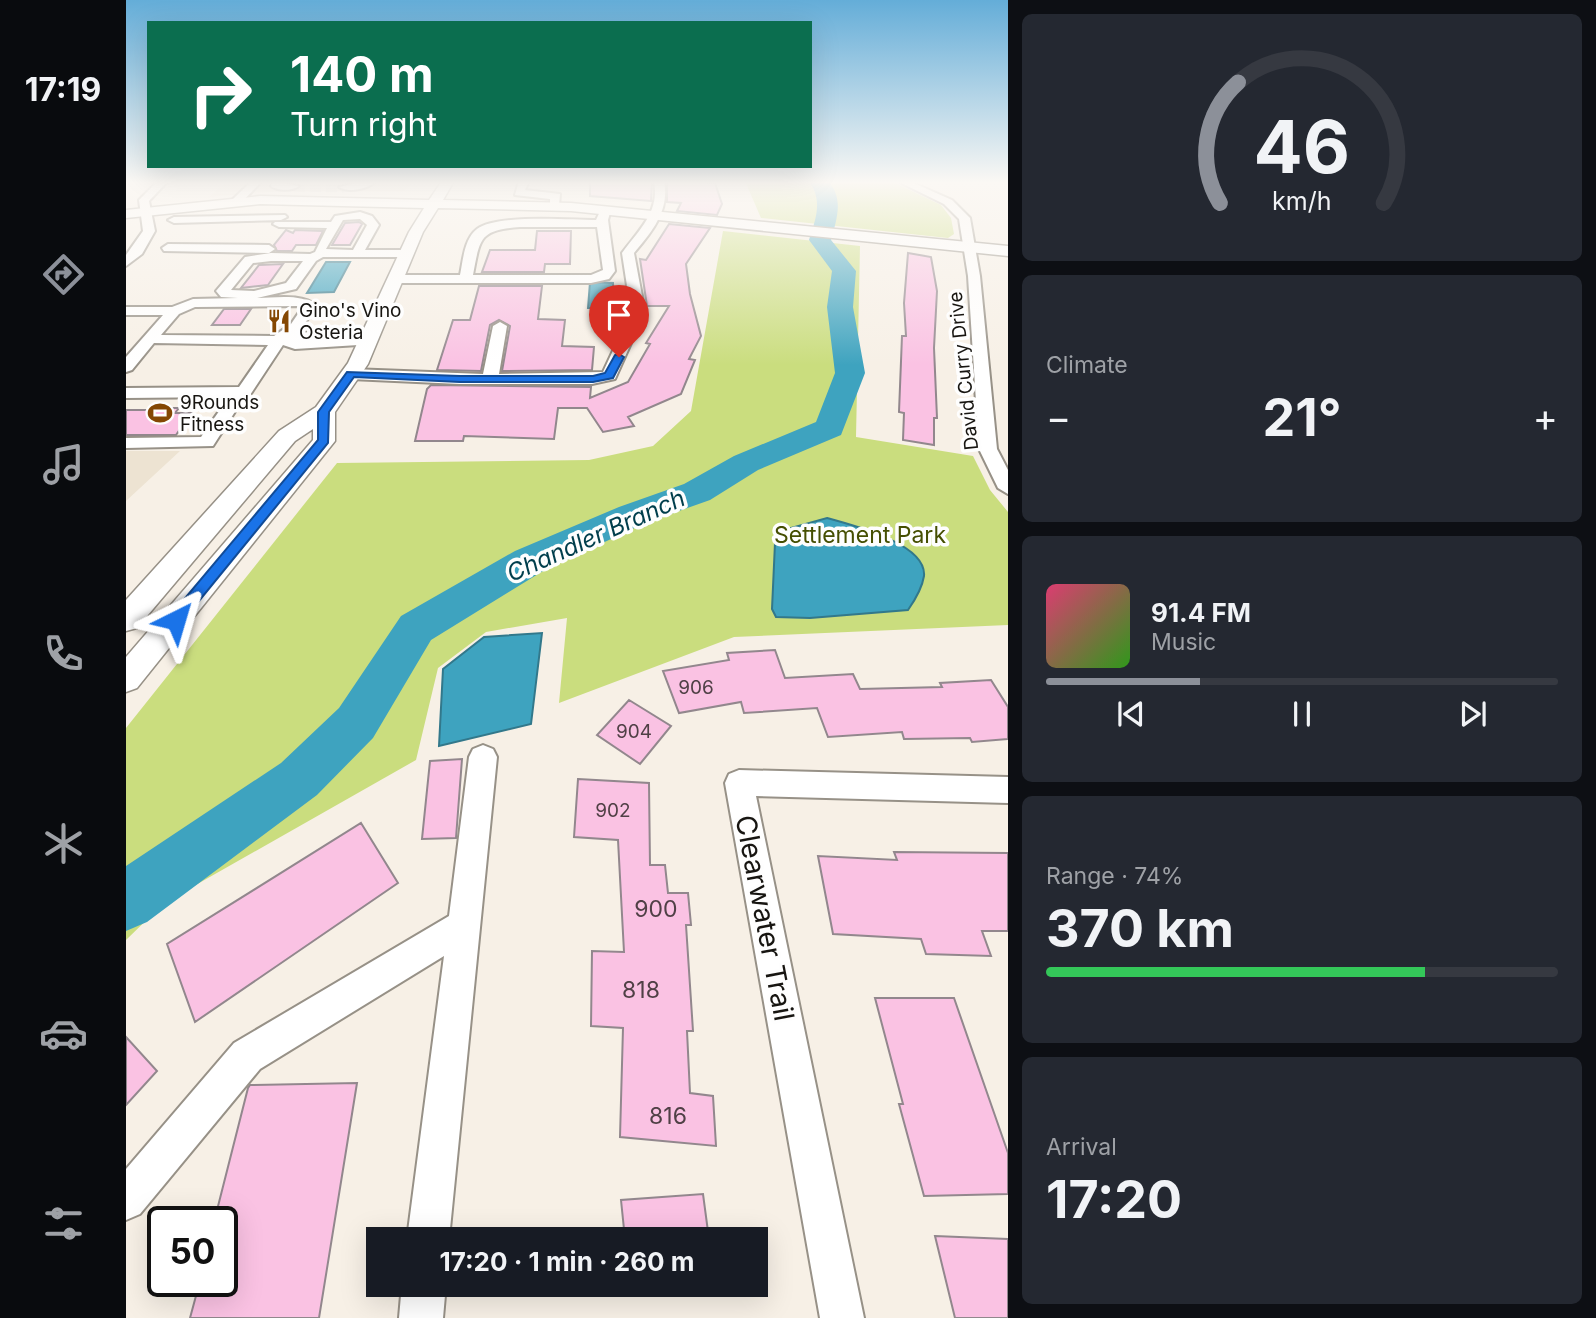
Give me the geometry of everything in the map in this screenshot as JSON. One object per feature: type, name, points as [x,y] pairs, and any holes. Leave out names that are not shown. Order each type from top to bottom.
[{"type":"main road","points":[[126,620],[287,436],[324,412],[354,369],[369,341],[411,243]]},
{"type":"main road","points":[[927,243],[1008,251]]},
{"type":"main road","points":[[126,679],[324,440],[324,412]]},
{"type":"street","points":[[126,262],[143,243]]},
{"type":"street","points":[[264,243],[223,291],[226,294],[254,295],[291,286],[324,243]]},
{"type":"street","points":[[357,253],[363,243]]},
{"type":"street","points":[[466,279],[475,243]]},
{"type":"street","points":[[395,279],[591,279],[604,276],[609,271],[607,243]]},
{"type":"street","points":[[354,369],[456,379],[593,379],[609,376],[619,357],[627,328],[638,312],[628,253],[635,243]]},
{"type":"street","name":"David Curry Drive","points":[[969,243],[988,449],[1008,487]]},
{"type":"street","points":[[168,248],[405,254]]},
{"type":"street","points":[[249,260],[317,253]]},
{"type":"street","points":[[126,311],[174,311],[193,303],[298,302],[310,306],[244,392],[231,404],[207,442],[126,443]]},
{"type":"street","points":[[126,367],[174,311]]},
{"type":"street","points":[[490,379],[500,326]]},
{"type":"street","points":[[150,339],[283,340],[301,336],[330,336],[342,340],[369,341]]},
{"type":"street","points":[[126,393],[244,392]]},
{"type":"street","points":[[429,1227],[483,757]]},
{"type":"street","name":"Clearwater Trail","points":[[842,1318],[739,783],[1008,790]]},
{"type":"street","points":[[126,1200],[247,1056],[464,925]]},
{"type":"street","points":[[421,1318],[423,1297]]},
{"type":"shaded area","points":[[126,451],[180,451],[126,501]]},
{"type":"green space","name":"Settlement Park","points":[[721,243],[828,243],[860,246],[856,437],[973,456],[990,490],[1008,512],[1008,625],[734,637],[559,703],[567,618],[486,632],[438,668],[416,760],[164,903],[126,940],[126,728],[337,463],[589,460],[653,446],[691,411]]},
{"type":"water","points":[[326,262],[350,262],[334,292],[307,293]]},
{"type":"water","points":[[590,282],[613,283],[614,308],[588,308]]},
{"type":"water","points":[[827,518],[886,537],[913,554],[922,564],[924,576],[920,590],[908,610],[810,618],[776,617],[772,609],[775,543],[780,531]]},
{"type":"water","points":[[542,633],[531,724],[439,746],[443,669],[484,637]]},
{"type":"building","points":[[276,243],[317,243],[316,245],[296,245],[292,251],[277,251],[274,245]]},
{"type":"building","points":[[333,243],[351,243],[350,245],[332,245]]},
{"type":"building","points":[[536,243],[571,243],[570,264],[545,264],[544,272],[482,272],[490,250],[535,250]]},
{"type":"building","points":[[657,243],[700,243],[686,264],[690,294],[701,336],[689,359],[695,360],[681,394],[628,417],[634,426],[603,432],[587,408],[558,408],[554,439],[464,436],[463,441],[415,441],[427,389],[431,385],[591,387],[590,398],[628,382],[650,344],[646,343],[669,306],[647,306],[640,259],[646,260]]},
{"type":"building","points":[[908,253],[931,257],[937,291],[934,348],[937,418],[934,418],[934,445],[903,440],[904,413],[899,412],[902,336],[906,336],[904,303]]},
{"type":"building","points":[[283,264],[268,285],[241,288],[259,265]]},
{"type":"building","points":[[479,286],[542,286],[538,319],[565,320],[562,346],[594,347],[592,370],[502,371],[510,326],[499,320],[490,325],[481,371],[437,370],[453,320],[470,320]]},
{"type":"building","points":[[224,309],[251,309],[240,325],[212,325]]},
{"type":"building","points":[[179,408],[175,413],[191,413],[176,435],[126,435],[126,410]]},
{"type":"building","points":[[775,650],[785,678],[853,674],[860,689],[942,687],[940,683],[991,680],[1008,707],[1008,739],[972,742],[970,738],[904,739],[902,732],[828,737],[817,708],[744,713],[741,702],[679,713],[663,671],[729,660],[727,653]]},
{"type":"building","points":[[629,700],[671,726],[640,764],[597,735]]},
{"type":"building","points":[[462,759],[456,838],[422,839],[430,761]]},
{"type":"building","points":[[578,779],[649,783],[650,865],[665,865],[668,893],[688,893],[691,925],[686,925],[693,1031],[687,1031],[690,1093],[713,1096],[716,1146],[620,1137],[623,1028],[591,1026],[592,951],[624,952],[618,840],[574,837]]},
{"type":"building","points":[[361,823],[398,883],[195,1022],[167,944]]},
{"type":"building","points":[[894,852],[1008,853],[1008,931],[982,931],[991,956],[926,954],[921,939],[833,934],[818,856],[897,860]]},
{"type":"building","points":[[875,998],[954,998],[1008,1153],[1008,1194],[924,1196],[899,1104],[903,1104]]},
{"type":"building","points":[[126,1037],[157,1071],[126,1105]]},
{"type":"building","points":[[357,1083],[319,1318],[190,1318],[196,1297],[238,1297],[238,1206],[218,1206],[250,1085]]},
{"type":"building","points":[[703,1194],[707,1227],[624,1227],[621,1200]]},
{"type":"building","points":[[935,1236],[1008,1239],[1008,1318],[955,1318]]},
{"type":"waterway","name":"Chandler Branch","points":[[126,901],[299,779],[356,723],[416,628],[529,561],[632,515],[697,492],[746,463],[830,428],[850,373],[840,307],[844,271],[822,243]]},
{"type":"place","name":"Gino's Vino Osteria","points":[[279,321]]},
{"type":"place","name":"9Rounds Fitness","points":[[160,413]]},
{"type":"route","points":[[176,620],[324,440],[324,412],[351,374],[460,379],[593,379],[609,376],[619,357]]}]
